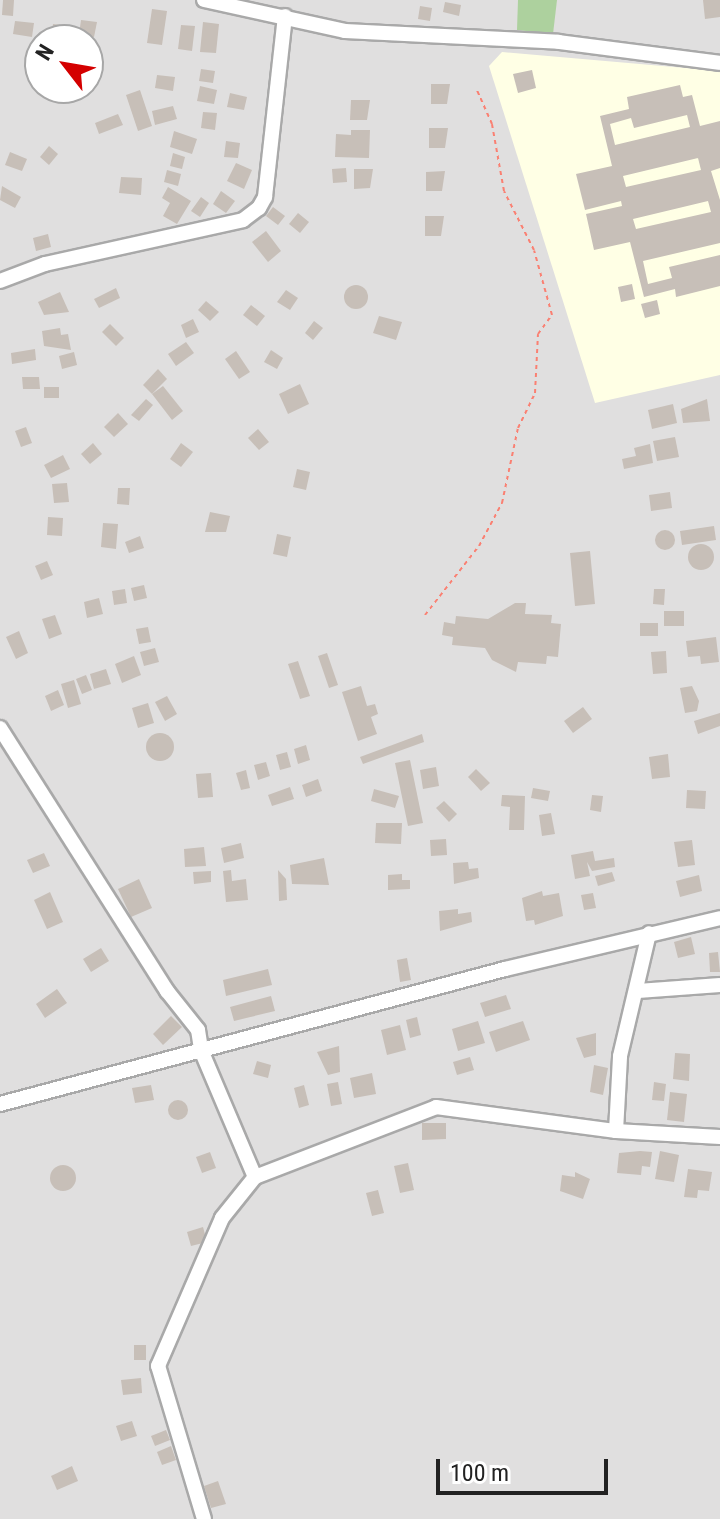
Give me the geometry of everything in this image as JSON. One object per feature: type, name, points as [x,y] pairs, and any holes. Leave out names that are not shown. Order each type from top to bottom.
[{"type":"street","points":[[204,0],[345,31],[559,42],[720,63]]},
{"type":"street","points":[[0,281],[45,264],[243,220],[259,208],[265,197],[285,16]]},
{"type":"street","points":[[0,728],[167,991],[198,1030],[201,1050],[255,1177]]},
{"type":"street","points":[[0,1104],[649,933],[720,918]]},
{"type":"street","points":[[616,1131],[620,1056],[638,991],[649,933]]},
{"type":"street","points":[[638,991],[720,985]]},
{"type":"street","points":[[204,1519],[158,1366],[222,1218],[255,1177],[436,1107],[616,1131],[720,1137]]},
{"type":"path","points":[[425,615],[479,546],[502,503],[518,428],[535,393],[538,334],[552,315],[534,250],[504,191],[492,124],[477,90]]},
{"type":"shaded area","points":[[0,0],[720,0],[720,1519],[0,1519]]},
{"type":"shaded area","points":[[502,52],[720,71],[720,375],[595,403],[489,66]]},
{"type":"green space","points":[[518,0],[557,0],[553,34],[517,30]]},
{"type":"building","points":[[3,0],[14,0],[13,16],[2,15]]},
{"type":"building","points":[[703,0],[720,0],[720,17],[705,19]]},
{"type":"building","points":[[445,2],[461,5],[459,16],[443,12]]},
{"type":"building","points":[[420,6],[432,8],[430,21],[418,19]]},
{"type":"building","points":[[152,9],[167,11],[162,45],[147,43]]},
{"type":"building","points":[[81,20],[97,22],[97,24],[80,24]]},
{"type":"building","points":[[15,21],[34,23],[24,24],[24,36],[13,34]]},
{"type":"building","points":[[203,22],[219,24],[216,53],[200,52]]},
{"type":"building","points":[[181,25],[195,26],[192,51],[178,49]]},
{"type":"building","points":[[201,69],[215,71],[213,83],[199,81]]},
{"type":"building","points":[[532,70],[536,88],[518,93],[513,74]]},
{"type":"building","points":[[157,75],[175,77],[173,91],[155,88]]},
{"type":"building","points":[[431,84],[450,84],[447,104],[431,104]]},
{"type":"building","points":[[680,85],[683,97],[692,95],[700,126],[720,121],[720,168],[711,171],[720,200],[720,243],[643,261],[648,284],[672,278],[669,267],[720,255],[720,286],[676,297],[675,289],[644,297],[630,242],[594,250],[586,214],[622,206],[621,201],[585,210],[576,174],[612,166],[600,116],[629,109],[627,97]],"holes":[[[687,115],[690,127],[615,145],[610,124],[631,118],[634,128]],[[698,158],[701,170],[626,187],[623,176]],[[708,201],[711,212],[636,229],[633,219]]]},
{"type":"building","points":[[200,86],[217,90],[214,104],[197,101]]},
{"type":"building","points":[[140,90],[152,126],[138,131],[126,95]]},
{"type":"building","points":[[230,93],[247,97],[244,110],[227,107]]},
{"type":"building","points":[[351,100],[370,100],[367,120],[350,120]]},
{"type":"building","points":[[173,106],[177,119],[155,125],[152,111]]},
{"type":"building","points":[[203,112],[217,113],[215,130],[201,128]]},
{"type":"building","points":[[118,114],[123,125],[99,134],[95,123]]},
{"type":"building","points":[[429,128],[448,128],[445,148],[429,148]]},
{"type":"building","points":[[351,130],[370,130],[369,158],[335,157],[336,134],[351,135]]},
{"type":"building","points":[[174,131],[197,139],[192,154],[170,147]]},
{"type":"building","points":[[226,141],[240,143],[238,158],[224,157]]},
{"type":"building","points":[[49,146],[58,154],[49,165],[40,157]]},
{"type":"building","points":[[10,152],[27,159],[22,171],[5,165]]},
{"type":"building","points":[[173,153],[185,157],[182,169],[170,166]]},
{"type":"building","points":[[236,163],[252,170],[244,189],[227,181]]},
{"type":"building","points":[[346,168],[347,182],[333,183],[332,169]]},
{"type":"building","points":[[354,169],[373,169],[370,188],[354,189]]},
{"type":"building","points":[[167,170],[181,174],[178,186],[164,182]]},
{"type":"building","points":[[445,171],[442,191],[426,191],[426,172]]},
{"type":"building","points":[[121,177],[142,178],[141,195],[119,193]]},
{"type":"building","points":[[2,186],[21,197],[15,208],[0,200]]},
{"type":"building","points":[[168,187],[191,201],[177,224],[163,216],[170,203],[162,198]]},
{"type":"building","points":[[221,191],[235,201],[226,213],[213,204]]},
{"type":"building","points":[[201,197],[209,203],[200,217],[191,211]]},
{"type":"building","points":[[273,207],[285,216],[278,225],[266,216]]},
{"type":"building","points":[[298,213],[309,222],[300,233],[289,224]]},
{"type":"building","points":[[425,216],[444,216],[441,236],[425,236]]},
{"type":"building","points":[[266,231],[281,251],[268,262],[252,242]]},
{"type":"building","points":[[48,234],[51,247],[36,251],[33,238]]},
{"type":"building","points":[[632,284],[635,299],[621,302],[618,287]]},
{"type":"building","points":[[356,285],[365,288],[368,297],[365,306],[356,309],[347,306],[344,297],[347,288]]},
{"type":"building","points":[[116,288],[120,298],[99,308],[94,299]]},
{"type":"building","points":[[286,290],[298,298],[290,310],[277,302]]},
{"type":"building","points":[[60,292],[69,312],[44,315],[38,302]]},
{"type":"building","points":[[657,300],[660,314],[645,318],[641,304]]},
{"type":"building","points":[[206,301],[219,312],[210,321],[198,310]]},
{"type":"building","points":[[251,305],[265,316],[257,326],[243,315]]},
{"type":"building","points":[[379,316],[402,322],[396,340],[373,333]]},
{"type":"building","points":[[193,319],[199,332],[186,338],[181,325]]},
{"type":"building","points":[[314,321],[323,328],[313,340],[305,333]]},
{"type":"building","points":[[110,324],[124,338],[116,346],[102,332]]},
{"type":"building","points":[[60,328],[61,335],[68,334],[71,350],[44,346],[42,331]]},
{"type":"building","points":[[186,342],[194,353],[176,366],[168,354]]},
{"type":"building","points":[[35,349],[36,360],[12,364],[11,353]]},
{"type":"building","points":[[271,350],[283,358],[277,369],[264,362]]},
{"type":"building","points":[[236,351],[250,372],[239,379],[225,359]]},
{"type":"building","points":[[74,352],[77,365],[62,369],[59,356]]},
{"type":"building","points":[[158,369],[167,379],[152,394],[143,385]]},
{"type":"building","points":[[22,377],[39,377],[40,389],[23,389]]},
{"type":"building","points":[[300,384],[309,404],[288,414],[279,394]]},
{"type":"building","points":[[163,386],[183,411],[172,420],[152,394]]},
{"type":"building","points":[[44,387],[59,387],[59,398],[44,398]]},
{"type":"building","points":[[146,399],[153,405],[139,421],[131,415]]},
{"type":"building","points":[[707,399],[710,421],[683,423],[681,409]]},
{"type":"building","points":[[673,404],[677,423],[652,429],[648,410]]},
{"type":"building","points":[[118,413],[128,424],[114,437],[104,427]]},
{"type":"building","points":[[26,427],[32,443],[21,447],[15,431]]},
{"type":"building","points":[[258,429],[269,442],[259,450],[248,438]]},
{"type":"building","points":[[675,437],[679,457],[657,461],[653,441]]},
{"type":"building","points":[[93,443],[102,454],[90,464],[81,454]]},
{"type":"building","points":[[181,443],[193,452],[181,467],[170,459]]},
{"type":"building","points":[[650,444],[653,463],[624,469],[622,459],[636,456],[634,448]]},
{"type":"building","points":[[63,455],[70,469],[51,478],[44,465]]},
{"type":"building","points":[[297,469],[310,472],[306,490],[293,487]]},
{"type":"building","points":[[67,483],[69,502],[54,503],[52,484]]},
{"type":"building","points":[[118,488],[130,488],[129,505],[117,504]]},
{"type":"building","points":[[670,492],[672,508],[651,511],[649,495]]},
{"type":"building","points":[[210,512],[230,516],[226,532],[205,532]]},
{"type":"building","points":[[48,517],[63,518],[62,536],[47,535]]},
{"type":"building","points":[[103,523],[118,524],[116,549],[101,547]]},
{"type":"building","points":[[714,526],[716,540],[682,545],[680,531]]},
{"type":"building","points":[[665,530],[672,533],[675,540],[672,547],[665,550],[658,547],[655,540],[658,533]]},
{"type":"building","points":[[277,534],[291,537],[287,557],[273,554]]},
{"type":"building","points":[[140,536],[144,548],[129,553],[125,542]]},
{"type":"building","points":[[701,544],[710,548],[714,557],[710,566],[701,570],[692,566],[688,557],[692,548]]},
{"type":"building","points":[[590,551],[595,604],[575,606],[570,553]]},
{"type":"building","points":[[47,561],[53,575],[41,580],[35,566]]},
{"type":"building","points":[[144,585],[147,598],[134,601],[131,588]]},
{"type":"building","points":[[125,589],[127,603],[114,605],[112,591]]},
{"type":"building","points":[[654,589],[665,589],[664,605],[653,604]]},
{"type":"building","points":[[99,598],[103,614],[87,618],[84,602]]},
{"type":"building","points":[[515,603],[526,603],[525,614],[552,615],[551,623],[561,624],[558,657],[547,656],[546,664],[518,662],[516,672],[492,660],[485,648],[452,645],[453,637],[442,635],[444,622],[455,624],[456,616],[488,619]]},
{"type":"building","points":[[664,611],[684,611],[684,626],[664,626]]},
{"type":"building","points":[[55,615],[62,634],[49,639],[42,619]]},
{"type":"building","points":[[640,623],[658,623],[658,636],[640,636]]},
{"type":"building","points":[[148,627],[151,642],[139,644],[136,629]]},
{"type":"building","points":[[19,631],[28,653],[16,659],[6,637]]},
{"type":"building","points":[[716,637],[719,662],[701,664],[700,656],[688,657],[686,641]]},
{"type":"building","points":[[155,648],[159,662],[144,666],[140,652]]},
{"type":"building","points":[[666,651],[667,673],[653,674],[651,652]]},
{"type":"building","points":[[327,653],[338,685],[329,688],[318,656]]},
{"type":"building","points":[[134,656],[141,675],[122,683],[115,664]]},
{"type":"building","points":[[298,661],[310,696],[300,699],[288,664]]},
{"type":"building","points":[[106,669],[111,684],[94,689],[90,674]]},
{"type":"building","points":[[86,675],[92,690],[82,694],[76,679]]},
{"type":"building","points":[[74,680],[81,704],[68,708],[61,684]]},
{"type":"building","points":[[361,686],[367,706],[375,704],[378,714],[371,717],[377,734],[358,741],[342,692]]},
{"type":"building","points":[[692,686],[699,701],[697,711],[685,713],[680,688]]},
{"type":"building","points":[[58,690],[64,705],[51,711],[45,696]]},
{"type":"building","points":[[167,696],[177,714],[165,721],[155,702]]},
{"type":"building","points":[[148,703],[154,723],[138,728],[132,708]]},
{"type":"building","points":[[583,707],[592,719],[573,733],[564,721]]},
{"type":"building","points":[[720,713],[720,726],[698,734],[694,721]]},
{"type":"building","points":[[160,733],[170,737],[174,747],[170,757],[160,761],[150,757],[146,747],[150,737]]},
{"type":"building","points":[[422,734],[424,742],[363,764],[360,757]]},
{"type":"building","points":[[306,745],[310,760],[298,764],[294,749]]},
{"type":"building","points":[[287,752],[291,767],[280,770],[276,755]]},
{"type":"building","points":[[668,754],[670,777],[652,779],[649,757]]},
{"type":"building","points":[[410,760],[423,823],[408,826],[395,763]]},
{"type":"building","points":[[266,762],[270,776],[258,780],[254,765]]},
{"type":"building","points":[[436,767],[439,786],[423,789],[420,770]]},
{"type":"building","points":[[476,769],[490,783],[481,791],[468,777]]},
{"type":"building","points":[[246,770],[250,788],[241,790],[236,773]]},
{"type":"building","points":[[211,773],[213,797],[198,798],[196,774]]},
{"type":"building","points":[[318,779],[322,791],[306,797],[302,785]]},
{"type":"building","points":[[290,787],[294,799],[272,806],[268,795]]},
{"type":"building","points":[[533,788],[550,791],[548,801],[531,798]]},
{"type":"building","points":[[374,789],[399,796],[395,808],[371,801]]},
{"type":"building","points":[[687,790],[706,791],[705,809],[686,808]]},
{"type":"building","points":[[502,795],[525,796],[524,830],[509,830],[510,807],[501,806]]},
{"type":"building","points":[[592,795],[603,796],[601,812],[590,810]]},
{"type":"building","points":[[444,801],[457,814],[449,822],[436,808]]},
{"type":"building","points":[[551,813],[555,834],[542,836],[539,815]]},
{"type":"building","points":[[376,823],[402,823],[401,844],[375,843]]},
{"type":"building","points":[[446,839],[447,855],[431,856],[430,840]]},
{"type":"building","points":[[692,840],[695,865],[678,867],[674,842]]},
{"type":"building","points":[[241,843],[244,858],[224,863],[221,848]]},
{"type":"building","points":[[204,847],[206,866],[185,867],[184,849]]},
{"type":"building","points":[[593,851],[595,861],[614,858],[615,867],[592,871],[587,862],[590,876],[575,879],[571,855]]},
{"type":"building","points":[[44,853],[50,866],[33,873],[27,860]]},
{"type":"building","points":[[324,858],[329,885],[292,884],[290,865]]},
{"type":"building","points":[[468,862],[469,869],[478,868],[479,878],[454,884],[453,863]]},
{"type":"building","points":[[231,870],[232,881],[246,879],[248,900],[226,902],[223,871]]},
{"type":"building","points":[[278,870],[286,879],[287,900],[279,901]]},
{"type":"building","points":[[211,871],[211,882],[194,884],[193,872]]},
{"type":"building","points":[[612,872],[615,881],[598,886],[595,876]]},
{"type":"building","points":[[402,874],[402,880],[410,880],[410,889],[388,890],[388,875]]},
{"type":"building","points":[[699,875],[702,891],[680,897],[676,881]]},
{"type":"building","points":[[139,879],[152,908],[131,917],[118,889]]},
{"type":"building","points":[[542,891],[543,896],[559,893],[563,916],[535,925],[534,920],[526,921],[522,898]]},
{"type":"building","points":[[50,892],[63,922],[47,929],[34,900]]},
{"type":"building","points":[[593,893],[596,908],[584,910],[581,895]]},
{"type":"building","points":[[458,909],[458,914],[471,912],[472,922],[440,931],[439,911]]},
{"type":"building","points":[[691,937],[695,954],[678,958],[674,942]]},
{"type":"building","points":[[101,948],[109,961],[91,972],[83,959]]},
{"type":"building","points":[[718,952],[720,972],[710,972],[709,953]]},
{"type":"building","points":[[407,958],[411,980],[400,982],[397,960]]},
{"type":"building","points":[[268,969],[272,985],[226,996],[223,980]]},
{"type":"building","points":[[57,989],[67,1003],[45,1018],[36,1004]]},
{"type":"building","points":[[506,995],[511,1009],[485,1017],[480,1003]]},
{"type":"building","points":[[271,996],[275,1011],[234,1021],[230,1007]]},
{"type":"building","points":[[171,1016],[182,1027],[163,1045],[153,1034]]},
{"type":"building","points":[[417,1017],[421,1035],[410,1038],[406,1020]]},
{"type":"building","points":[[478,1021],[485,1043],[458,1051],[452,1029]]},
{"type":"building","points":[[523,1021],[530,1040],[496,1052],[489,1032]]},
{"type":"building","points":[[400,1025],[406,1050],[387,1055],[381,1030]]},
{"type":"building","points":[[596,1033],[596,1055],[584,1058],[576,1038]]},
{"type":"building","points":[[339,1046],[340,1072],[328,1075],[317,1052]]},
{"type":"building","points":[[675,1053],[690,1054],[689,1081],[673,1079]]},
{"type":"building","points":[[470,1057],[474,1070],[457,1075],[453,1062]]},
{"type":"building","points":[[257,1061],[271,1065],[268,1078],[253,1074]]},
{"type":"building","points":[[594,1065],[608,1068],[603,1095],[590,1092]]},
{"type":"building","points":[[372,1073],[376,1094],[354,1098],[350,1078]]},
{"type":"building","points":[[338,1082],[342,1104],[331,1106],[327,1084]]},
{"type":"building","points":[[654,1082],[666,1084],[664,1101],[652,1100]]},
{"type":"building","points":[[151,1085],[154,1100],[135,1103],[132,1088]]},
{"type":"building","points":[[304,1085],[309,1105],[299,1108],[294,1088]]},
{"type":"building","points":[[670,1092],[687,1094],[684,1122],[667,1120]]},
{"type":"building","points":[[178,1100],[185,1103],[188,1110],[185,1117],[178,1120],[171,1117],[168,1110],[171,1103]]},
{"type":"building","points":[[422,1123],[446,1123],[446,1139],[422,1140]]},
{"type":"building","points":[[660,1151],[679,1155],[674,1182],[655,1179]]},
{"type":"building","points":[[210,1152],[216,1168],[202,1173],[196,1157]]},
{"type":"building","points":[[652,1152],[650,1167],[642,1166],[641,1175],[617,1173],[619,1153]]},
{"type":"building","points":[[408,1163],[414,1190],[400,1193],[394,1166]]},
{"type":"building","points":[[63,1165],[72,1169],[76,1178],[72,1187],[63,1191],[54,1187],[50,1178],[54,1169]]},
{"type":"building","points":[[688,1169],[712,1172],[709,1191],[698,1190],[697,1198],[684,1197]]},
{"type":"building","points":[[575,1172],[590,1179],[583,1199],[560,1191],[562,1175],[575,1177]]},
{"type":"building","points":[[378,1190],[384,1213],[372,1216],[366,1193]]},
{"type":"building","points":[[203,1227],[207,1242],[191,1246],[187,1232]]},
{"type":"building","points":[[134,1345],[146,1345],[146,1360],[134,1360]]},
{"type":"building","points":[[141,1378],[142,1393],[123,1395],[121,1380]]},
{"type":"building","points":[[132,1421],[137,1436],[121,1441],[116,1426]]},
{"type":"building","points":[[166,1430],[170,1440],[155,1446],[151,1436]]},
{"type":"building","points":[[171,1446],[176,1460],[162,1465],[157,1452]]},
{"type":"building","points":[[72,1466],[78,1481],[57,1490],[51,1476]]},
{"type":"building","points":[[218,1481],[226,1504],[211,1508],[204,1486]]}]
